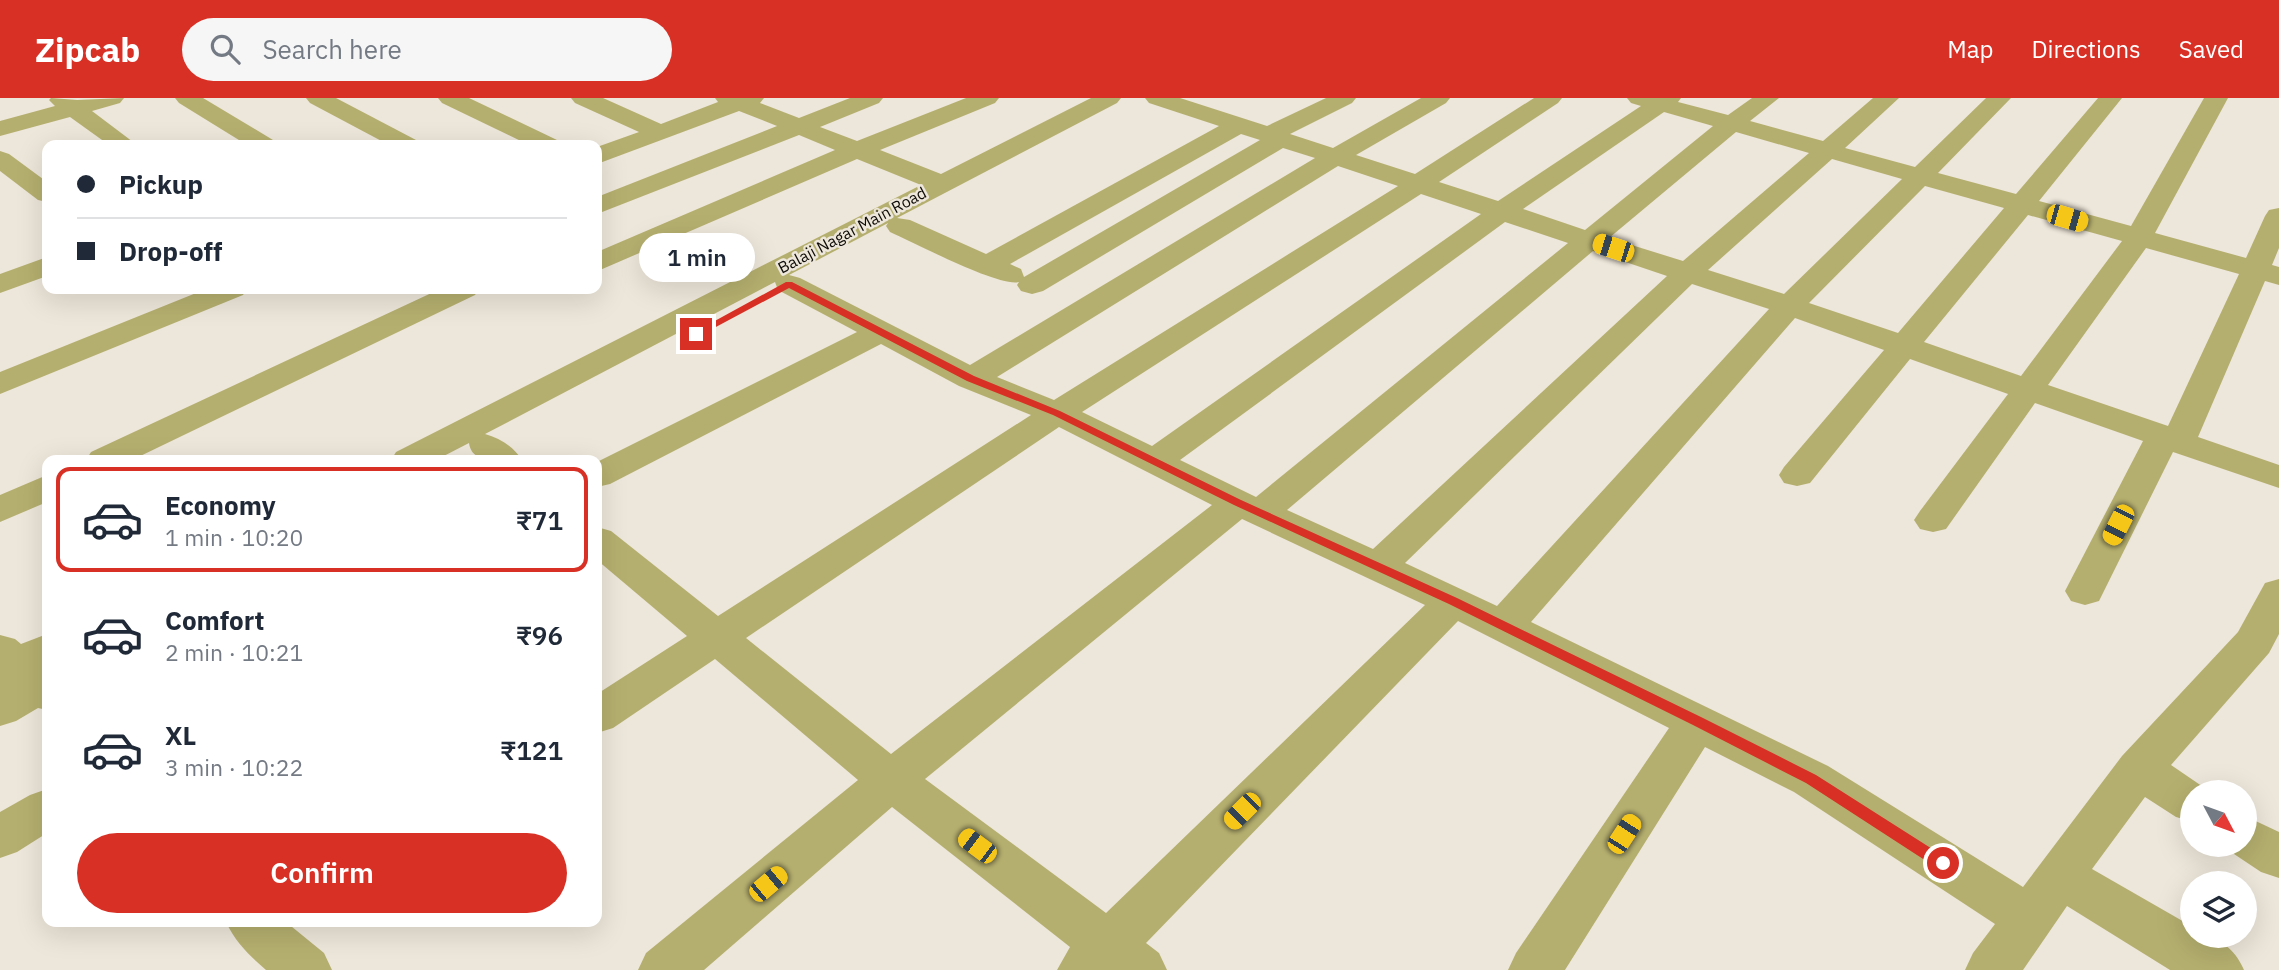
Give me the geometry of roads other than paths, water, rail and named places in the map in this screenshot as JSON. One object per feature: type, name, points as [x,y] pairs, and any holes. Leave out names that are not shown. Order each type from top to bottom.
[{"type":"street","points":[[0,129],[66,103],[112,98]]},
{"type":"street","points":[[187,98],[256,140]]},
{"type":"street","points":[[318,98],[398,140]]},
{"type":"street","points":[[450,98],[538,140]]},
{"type":"street","points":[[583,98],[660,132]]},
{"type":"street","points":[[602,204],[872,98]]},
{"type":"street","points":[[602,260],[855,151],[987,98]]},
{"type":"street","name":"Balaji Nagar Main Road","points":[[419,455],[940,183],[1109,98]]},
{"type":"street","points":[[482,455],[789,284],[1142,98]]},
{"type":"street","points":[[1157,98],[1203,114],[1238,112],[1275,137],[1789,306],[2279,477]]},
{"type":"street","points":[[1031,285],[1344,98]]},
{"type":"street","points":[[971,379],[1335,156],[1438,98]]},
{"type":"street","points":[[602,713],[1057,413],[1549,98]]},
{"type":"street","points":[[665,970],[891,780],[1249,507],[1767,98]]},
{"type":"street","points":[[1377,567],[1688,272],[1887,98]]},
{"type":"street","points":[[1503,626],[1789,306],[1999,98]]},
{"type":"street","points":[[1797,475],[2110,98]]},
{"type":"street","points":[[1933,520],[2138,239],[2216,98]]},
{"type":"street","points":[[602,154],[739,100],[855,151],[940,183]]},
{"type":"street","points":[[1155,461],[1656,100],[1731,124],[2138,239],[2267,272]]},
{"type":"street","points":[[66,103],[118,140]]},
{"type":"street","points":[[987,265],[1238,112]]},
{"type":"street","points":[[0,159],[42,190]]},
{"type":"street","points":[[2085,591],[2267,272],[2279,216]]},
{"type":"street","points":[[900,226],[1086,309]]},
{"type":"street","points":[[0,284],[42,268]]},
{"type":"street","points":[[789,284],[971,379],[1057,413],[1249,507],[1453,601],[1811,779],[2031,919]]},
{"type":"street","points":[[0,384],[220,294]]},
{"type":"street","points":[[115,455],[453,294]]},
{"type":"street","points":[[602,473],[881,332]]},
{"type":"street","points":[[0,510],[42,489]]},
{"type":"street","points":[[602,544],[1110,961],[1453,601]]},
{"type":"street","points":[[1992,970],[2139,769],[2255,642],[2279,593]]},
{"type":"street","points":[[0,709],[28,671]]},
{"type":"street","points":[[1535,970],[1698,722]]},
{"type":"street","points":[[2139,769],[2180,795]]},
{"type":"street","points":[[0,837],[42,812]]},
{"type":"street","points":[[2258,844],[2279,857]]},
{"type":"street","points":[[2059,875],[2217,970]]},
{"type":"street","points":[[267,927],[305,970]]}]
